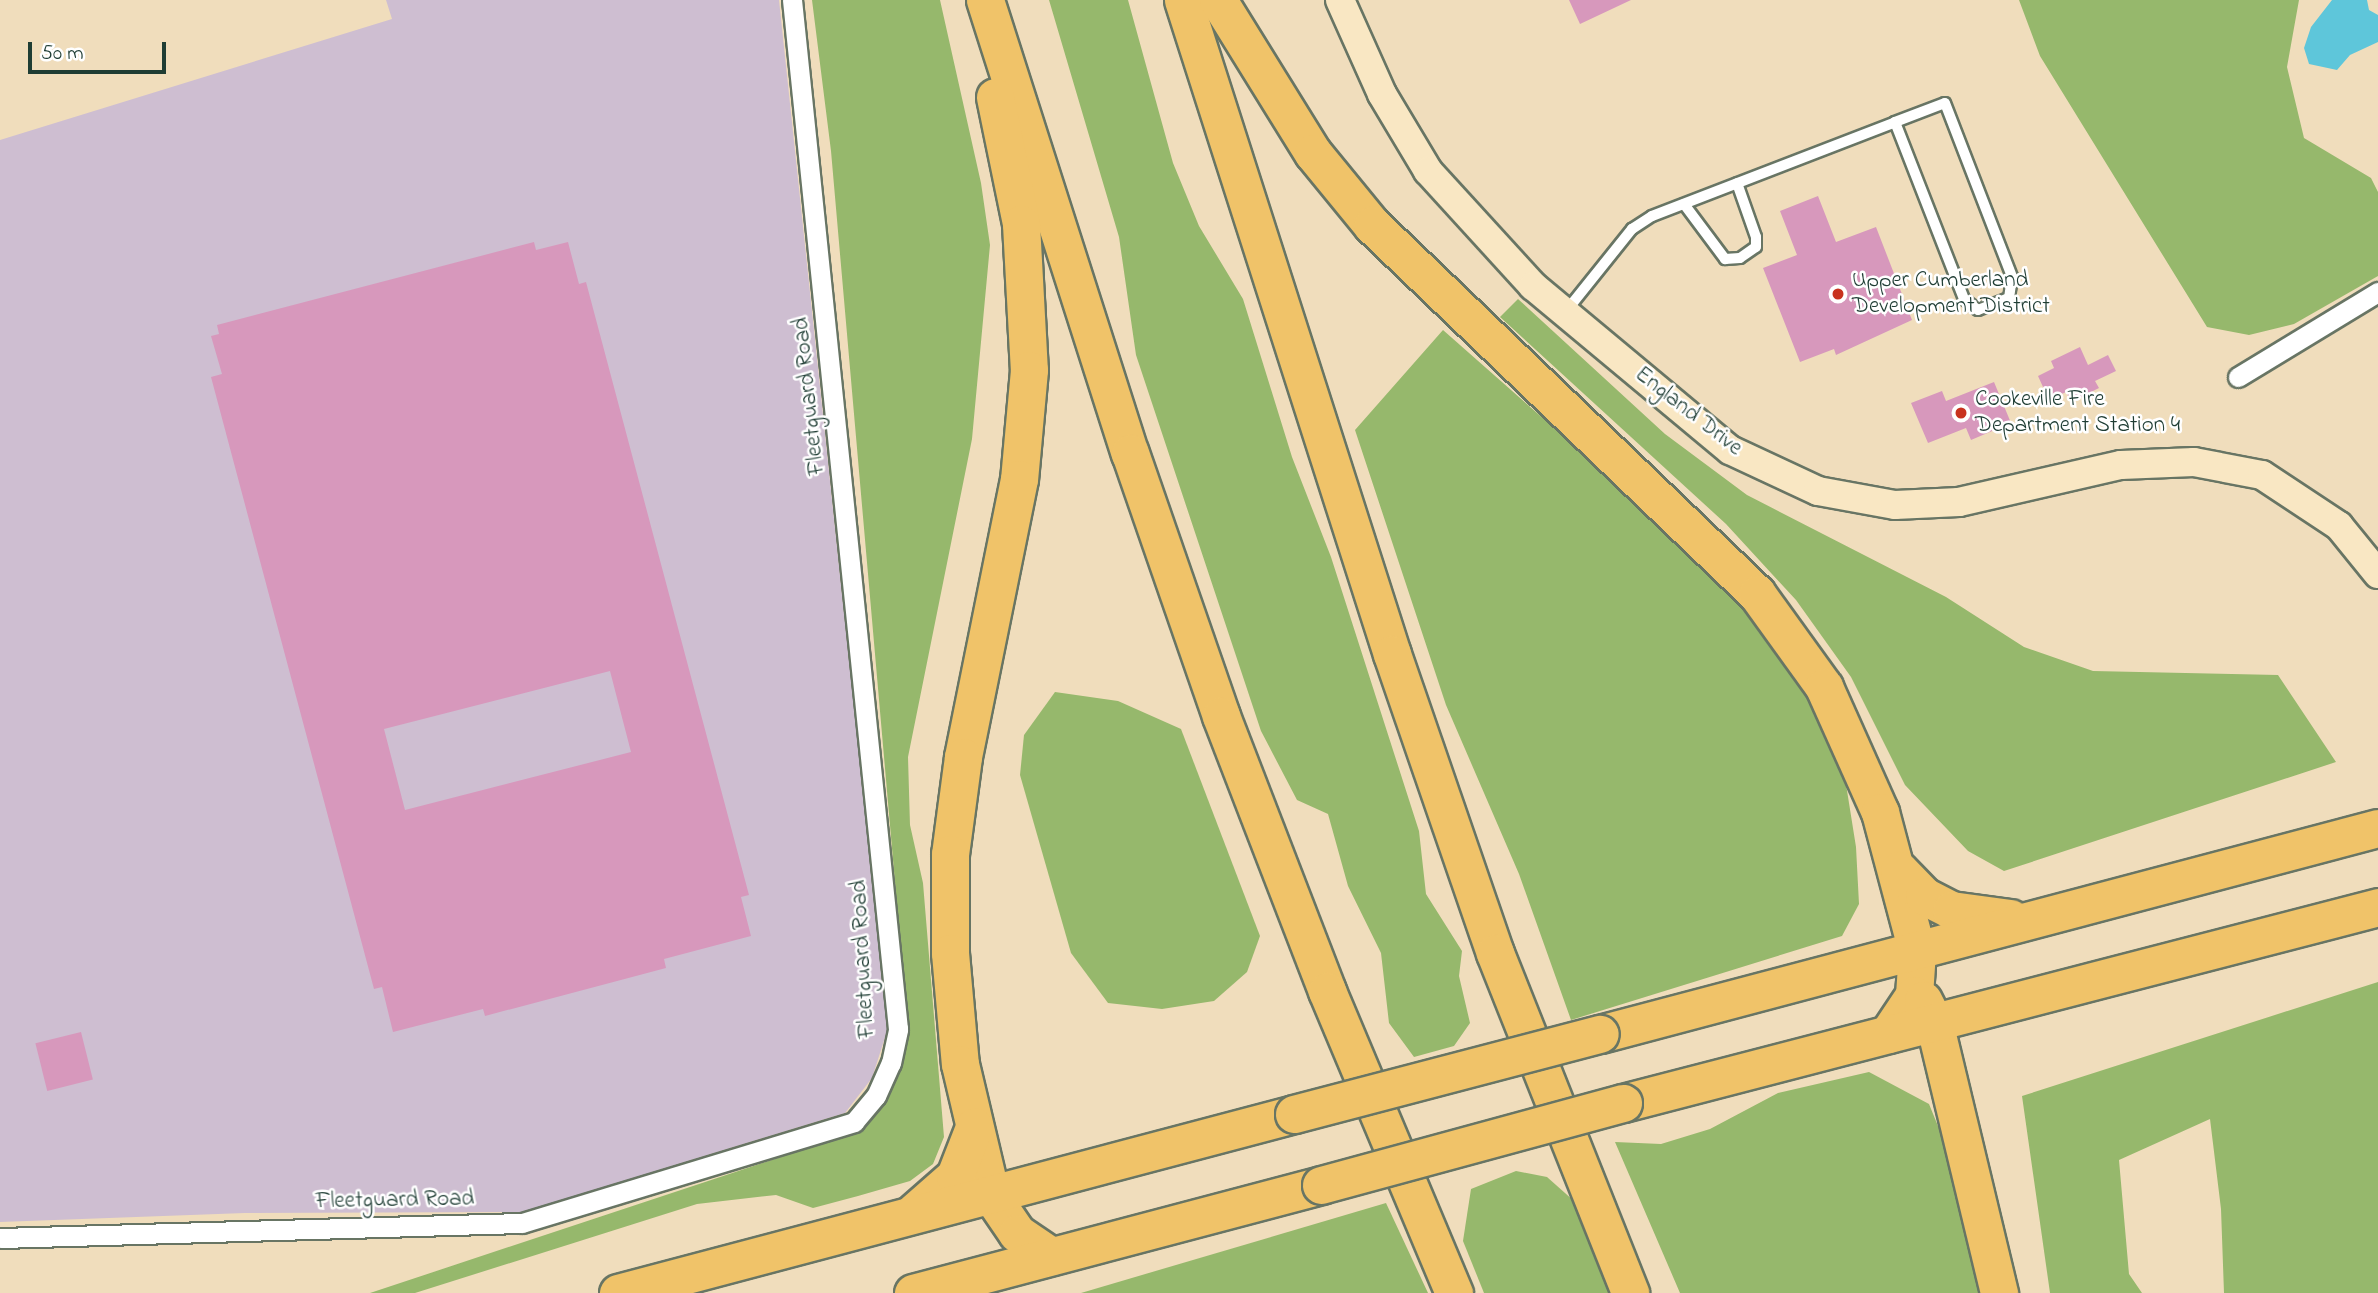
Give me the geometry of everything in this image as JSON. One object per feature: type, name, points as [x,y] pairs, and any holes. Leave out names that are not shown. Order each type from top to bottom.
[{"type":"highway","points":[[975,0],[1021,224],[1029,370],[1019,479],[963,757],[950,854],[950,953],[960,1064],[991,1195],[1014,1229],[1051,1256]]},
{"type":"highway","points":[[985,0],[1130,453],[1221,716],[1332,1003],[1454,1293]]},
{"type":"highway","points":[[1183,0],[1396,667],[1495,953],[1630,1293]]},
{"type":"highway","points":[[1218,0],[1313,153],[1372,225],[1757,594],[1824,687],[1880,812],[1899,870],[1917,951],[1915,989],[1910,1005],[1888,1034]]},
{"type":"highway","points":[[618,1293],[2378,828]]},
{"type":"highway","points":[[1899,870],[1924,896],[1951,910],[1976,917],[2036,919]]},
{"type":"highway","points":[[921,1293],[1016,1280],[1051,1256],[1623,1102],[2378,907]]},
{"type":"highway","points":[[1846,969],[1882,972],[1915,989],[1934,1022],[1998,1293]]},
{"type":"highway","points":[[1949,1083],[1963,1045],[1975,1031],[2035,995]]},
{"type":"highway","points":[[909,1217],[955,1176],[974,1127]]},
{"type":"highway","points":[[1016,1280],[1014,1229],[1030,1198],[1060,1177]]},
{"type":"street","name":"Fleetguard Road","points":[[0,1238],[522,1223],[854,1122],[876,1096],[891,1063],[898,1029],[792,0]]},
{"type":"street","name":"England Drive","points":[[1340,0],[1382,94],[1428,171],[1533,286],[1730,450],[1818,491],[1895,505],[1959,502],[2121,464],[2194,462],[2262,475],[2339,526],[2378,574]]},
{"type":"street","points":[[2238,377],[2378,292]]},
{"type":"lane","points":[[1564,313],[1632,229],[1684,204],[1737,183],[1895,122],[1945,103],[2012,277],[2009,298],[1978,310],[1964,299],[1895,122]]},
{"type":"lane","points":[[1684,204],[1725,259],[1740,258],[1756,247],[1756,237],[1737,183]]},
{"type":"shaded area","points":[[386,0],[779,0],[888,1028],[872,1078],[845,1113],[522,1212],[245,1213],[0,1222],[0,140],[392,19]]},
{"type":"green space","points":[[812,0],[940,0],[981,183],[990,245],[972,439],[908,757],[910,825],[923,883],[944,1137],[933,1164],[910,1181],[858,1196],[813,1208],[776,1195],[697,1204],[415,1293],[370,1293],[853,1133],[878,1112],[897,1078],[907,1033],[903,974],[831,151]]},
{"type":"green space","points":[[1049,0],[1128,0],[1173,163],[1199,226],[1243,299],[1292,457],[1331,557],[1419,831],[1426,894],[1462,951],[1459,976],[1470,1023],[1454,1046],[1414,1057],[1389,1023],[1381,953],[1348,886],[1328,814],[1297,800],[1261,731],[1136,355],[1119,237]]},
{"type":"green space","points":[[2019,0],[2299,0],[2287,67],[2304,138],[2371,178],[2378,192],[2378,276],[2294,324],[2249,335],[2207,327],[2040,56]]},
{"type":"green space","points":[[1518,299],[1665,434],[1747,495],[1946,597],[2024,647],[2093,671],[2278,675],[2336,762],[2004,871],[1968,851],[1905,785],[1851,677],[1796,600],[1726,524],[1500,317]]},
{"type":"green space","points":[[1443,330],[1612,479],[1761,626],[1814,703],[1845,778],[1856,847],[1859,904],[1842,936],[1571,1020],[1519,874],[1446,705],[1355,430]]},
{"type":"green space","points":[[1055,692],[1118,701],[1181,729],[1260,936],[1247,972],[1214,1001],[1162,1009],[1108,1003],[1071,953],[1020,775],[1024,735]]},
{"type":"green space","points":[[2378,982],[2378,1293],[2224,1293],[2221,1209],[2210,1119],[2119,1160],[2129,1274],[2142,1293],[2050,1293],[2022,1096]]},
{"type":"green space","points":[[1869,1072],[1929,1104],[1971,1207],[1992,1293],[1680,1293],[1615,1142],[1661,1144],[1710,1129],[1778,1093]]},
{"type":"green space","points":[[1516,1171],[1547,1177],[1574,1201],[1613,1293],[1484,1293],[1463,1241],[1471,1189]]},
{"type":"green space","points":[[1386,1203],[1428,1293],[1081,1293]]},
{"type":"water","points":[[2332,0],[2367,0],[2369,10],[2378,15],[2378,42],[2350,55],[2337,70],[2309,64],[2304,48],[2311,27]]},
{"type":"building","points":[[1569,0],[1631,0],[1580,24]]},
{"type":"building","name":"Upper Cumberland Development District","points":[[1818,196],[1836,242],[1876,227],[1912,320],[1836,355],[1834,349],[1800,362],[1763,268],[1797,255],[1780,211]]},
{"type":"building","points":[[534,242],[536,250],[568,242],[579,284],[586,282],[749,895],[741,897],[751,936],[664,959],[666,968],[485,1016],[483,1009],[393,1032],[382,987],[374,989],[211,377],[222,374],[211,336],[219,334],[217,325]],"holes":[[[610,671],[631,752],[405,810],[384,729]]]},
{"type":"building","points":[[2080,347],[2088,365],[2108,355],[2116,371],[2095,381],[2099,388],[2071,402],[2066,392],[2049,400],[2038,376],[2054,368],[2051,361]]},
{"type":"building","name":"Cookeville Fire Department Station 4","points":[[1994,382],[2011,423],[1971,440],[1966,428],[1928,443],[1911,403],[1942,391],[1946,401]]},
{"type":"building","points":[[81,1032],[93,1080],[47,1091],[35,1043]]},
{"type":"place","name":"Upper Cumberland Development District","points":[[1838,294]]},
{"type":"place","name":"Cookeville Fire Department Station 4","points":[[1961,413]]}]
